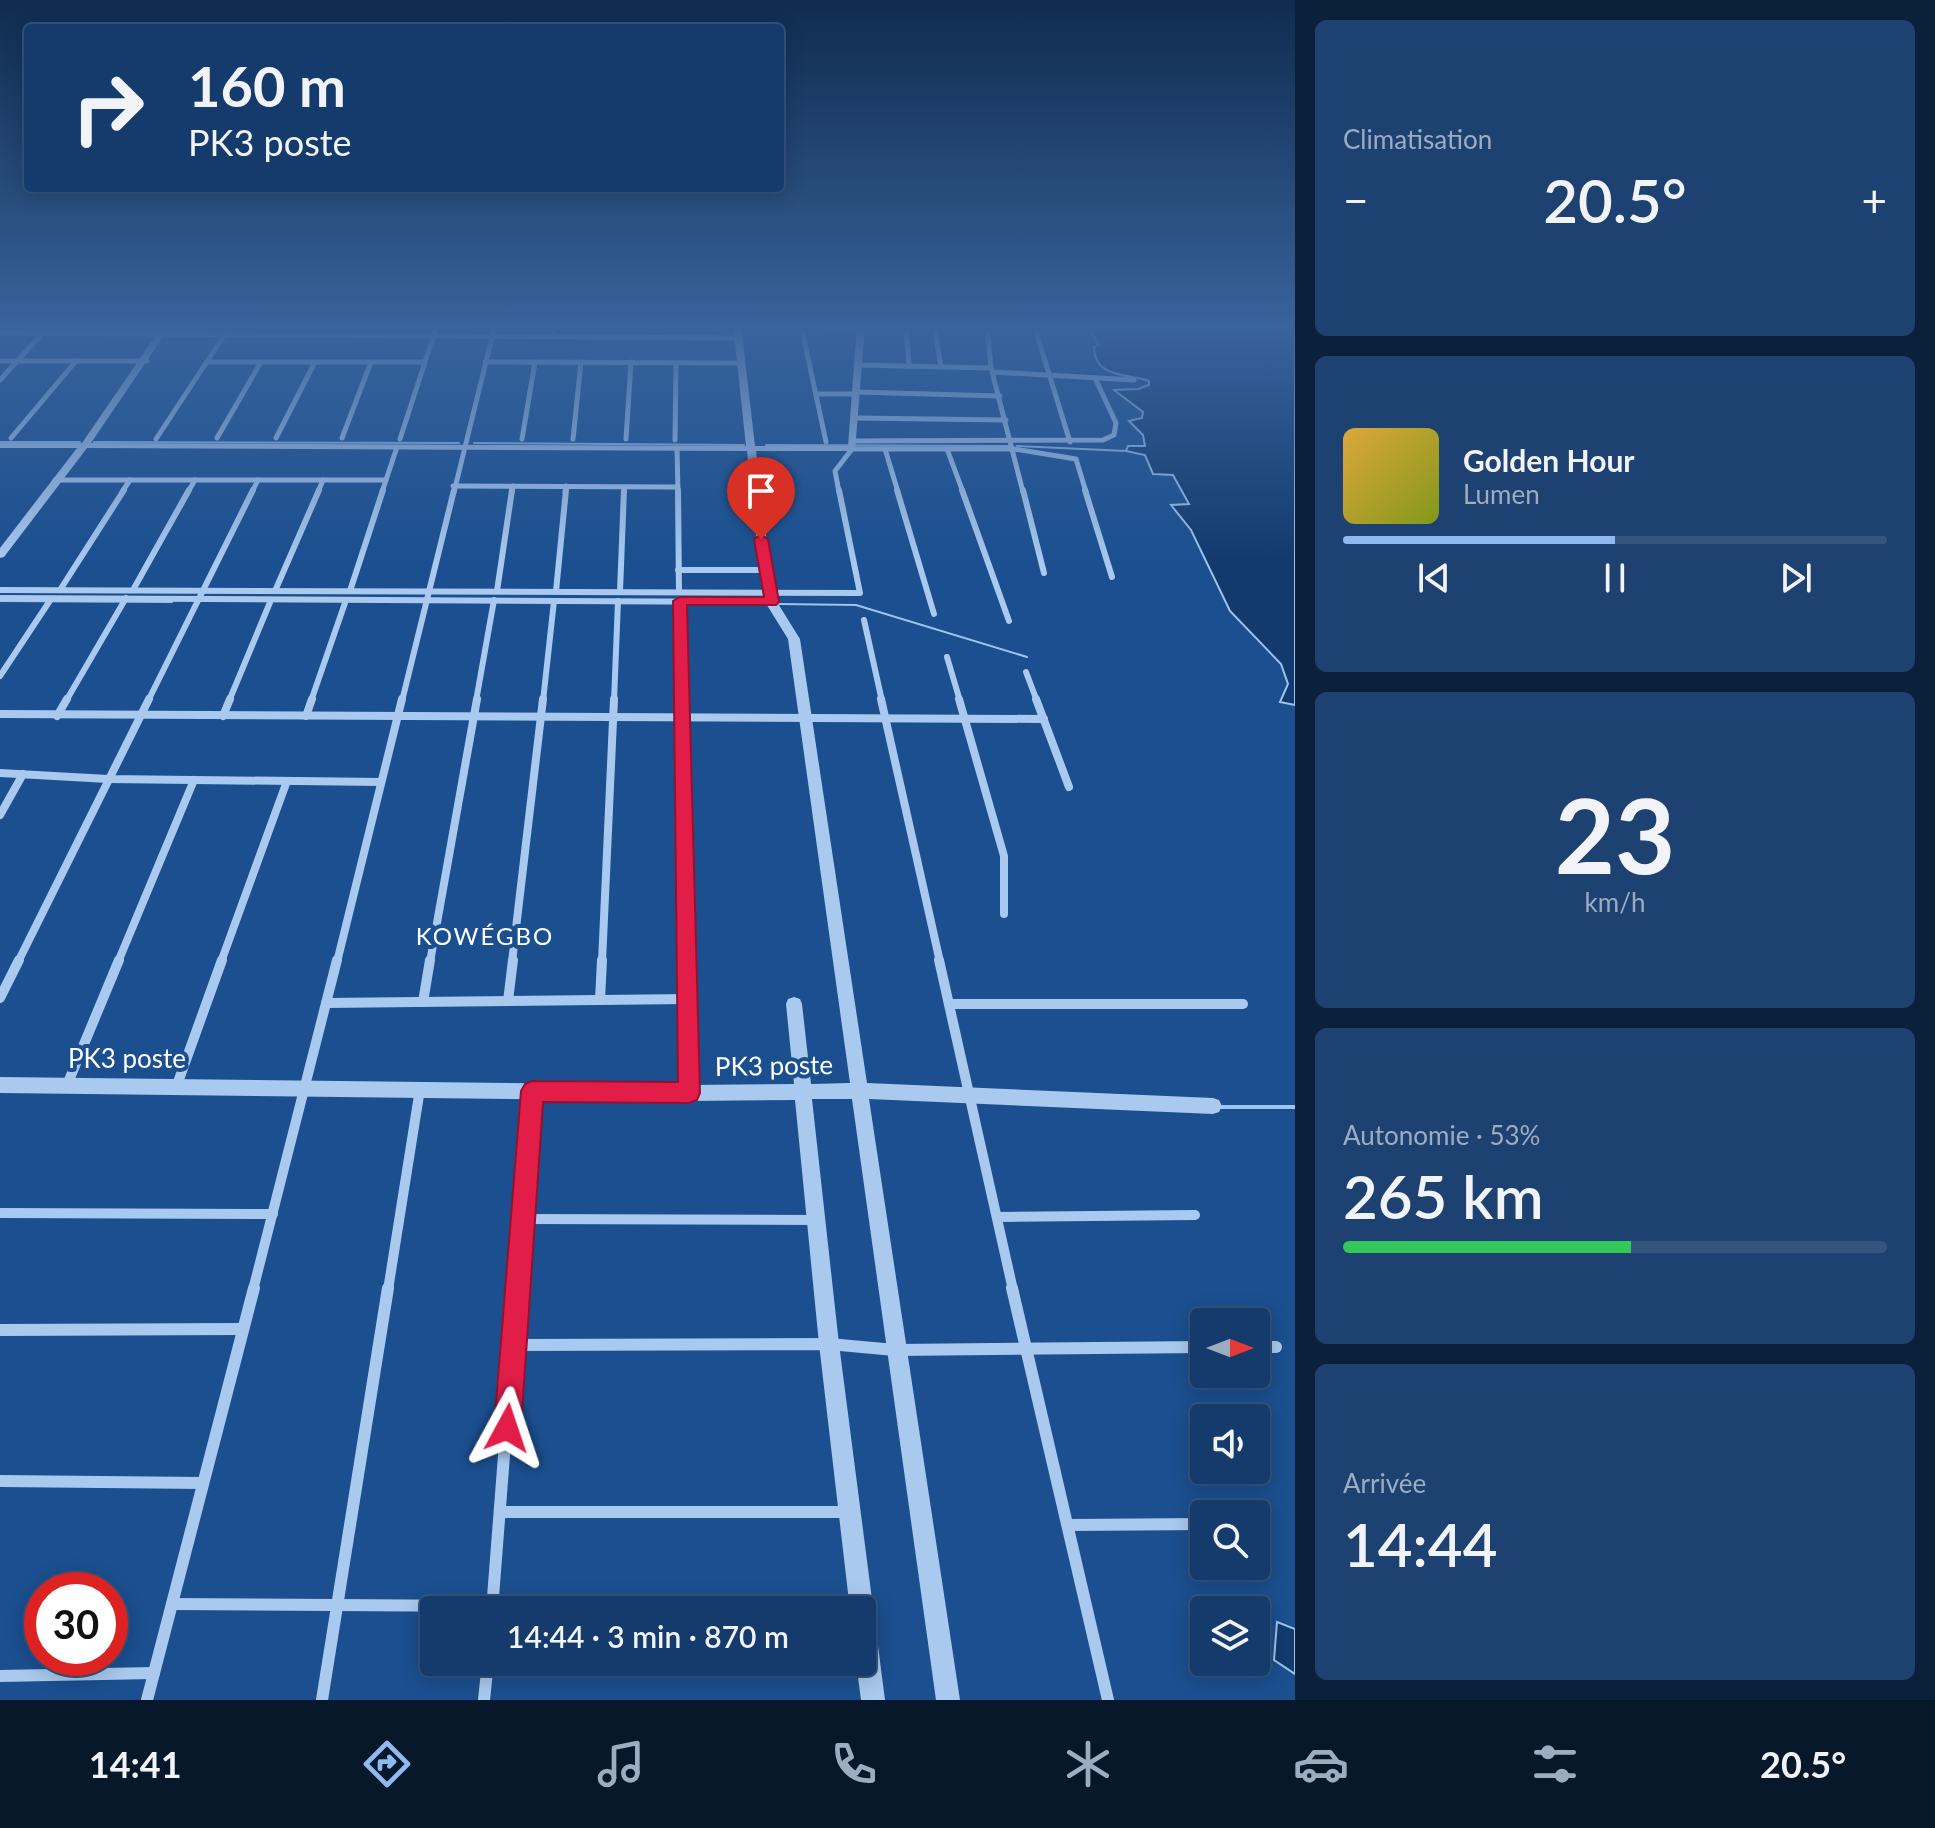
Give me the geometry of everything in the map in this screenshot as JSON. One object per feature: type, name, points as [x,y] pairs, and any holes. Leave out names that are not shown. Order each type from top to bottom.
[{"type":"street","points":[[0,454],[5,441],[38,404]]},
{"type":"street","points":[[1,553],[113,404]]},
{"type":"street","points":[[156,439],[179,404]]},
{"type":"street","points":[[217,438],[236,404]]},
{"type":"street","points":[[276,438],[293,404]]},
{"type":"street","points":[[342,438],[355,404]]},
{"type":"street","points":[[350,591],[411,404]]},
{"type":"street","points":[[147,1700],[306,1087],[474,404]]},
{"type":"street","points":[[522,439],[528,404]]},
{"type":"street","points":[[573,439],[577,404]]},
{"type":"street","points":[[626,439],[628,404]]},
{"type":"street","points":[[676,404],[689,1093]]},
{"type":"street","points":[[746,404],[770,597],[794,639],[948,1700]]},
{"type":"street","points":[[818,404],[826,442]]},
{"type":"street","points":[[0,598],[346,600],[556,591],[770,597],[860,593],[836,476],[837,467],[852,445],[857,404]]},
{"type":"street","points":[[1002,404],[1044,573]]},
{"type":"street","points":[[1058,404],[1070,442]]},
{"type":"street","points":[[750,444],[826,442],[885,449],[947,449],[1103,440],[1114,435],[1116,430],[1106,404]]},
{"type":"street","points":[[856,418],[1006,420]]},
{"type":"street","points":[[87,441],[342,438],[399,443]]},
{"type":"street","points":[[464,443],[522,439],[626,439],[676,444]]},
{"type":"street","points":[[5,441],[1013,445],[1076,459],[1112,577]]},
{"type":"street","points":[[885,449],[934,614]]},
{"type":"street","points":[[947,449],[1009,621]]},
{"type":"street","points":[[55,480],[386,480]]},
{"type":"street","points":[[60,590],[130,480]]},
{"type":"street","points":[[133,590],[195,480]]},
{"type":"street","points":[[0,998],[258,480]]},
{"type":"street","points":[[275,591],[323,480]]},
{"type":"street","points":[[453,486],[677,487]]},
{"type":"street","points":[[423,1002],[513,486]]},
{"type":"street","points":[[556,591],[566,486]]},
{"type":"street","points":[[620,591],[624,487]]},
{"type":"street","points":[[678,570],[765,570]]},
{"type":"street","points":[[0,590],[287,590],[427,596]]},
{"type":"street","points":[[283,600],[287,590]]},
{"type":"street","points":[[495,595],[554,601],[618,601],[680,596]]},
{"type":"street","points":[[57,716],[126,598]]},
{"type":"street","points":[[0,676],[51,599]]},
{"type":"street","points":[[223,716],[271,600]]},
{"type":"street","points":[[306,716],[346,600]]},
{"type":"street","points":[[508,1001],[554,601]]},
{"type":"street","points":[[600,1000],[618,601]]},
{"type":"street","points":[[864,620],[1025,1346],[1108,1700]]},
{"type":"street","points":[[947,657],[1004,856],[1004,914]]},
{"type":"street","points":[[1026,672],[1069,787]]},
{"type":"street","points":[[0,714],[1044,719]]},
{"type":"street","points":[[0,773],[108,779],[381,782]]},
{"type":"street","points":[[0,815],[23,774]]},
{"type":"street","points":[[67,1085],[194,780]]},
{"type":"street","points":[[177,1085],[287,781]]},
{"type":"street","points":[[326,1003],[689,999]]},
{"type":"street","points":[[794,1004],[829,1344],[873,1700]]},
{"type":"street","points":[[951,1004],[1243,1004]]},
{"type":"street","name":"PK3 poste","points":[[0,1085],[689,1093],[858,1091],[1213,1106]]},
{"type":"street","points":[[322,1700],[420,1088]]},
{"type":"street","points":[[493,1596],[525,1219],[532,1091]]},
{"type":"street","points":[[0,1213],[273,1214]]},
{"type":"street","points":[[998,1217],[1195,1215]]},
{"type":"street","points":[[525,1219],[818,1220]]},
{"type":"street","points":[[0,1330],[243,1329]]},
{"type":"street","points":[[514,1345],[829,1344],[895,1350],[1025,1346],[1190,1347]]},
{"type":"street","points":[[1270,1347],[1276,1347]]},
{"type":"street","points":[[0,1481],[203,1483]]},
{"type":"street","points":[[500,1512],[852,1512]]},
{"type":"street","points":[[1069,1525],[1190,1524]]},
{"type":"street","points":[[172,1604],[420,1607]]},
{"type":"street","points":[[0,1676],[154,1673]]},
{"type":"street","points":[[484,1700],[487,1676]]},
{"type":"water","points":[[1133,404],[1295,404],[1295,705],[1280,702],[1288,684],[1281,664],[1230,611],[1191,530],[1171,505],[1189,504],[1173,475],[1153,474],[1145,455],[1126,451],[1128,446],[1145,446],[1143,435],[1129,421],[1142,418],[1143,412]]},
{"type":"water","points":[[1277,1622],[1295,1629],[1295,1674],[1274,1660]]},
{"type":"waterway","points":[[0,442],[80,442]]},
{"type":"waterway","points":[[94,442],[459,443]]},
{"type":"waterway","points":[[474,443],[744,445]]},
{"type":"waterway","points":[[766,445],[1010,446]]},
{"type":"waterway","points":[[1017,446],[1126,451]]},
{"type":"waterway","points":[[0,601],[172,602]]},
{"type":"waterway","points":[[779,604],[856,605],[1027,657]]},
{"type":"waterway","points":[[1220,1107],[1295,1107]]},
{"type":"district","name":"KOWÉGBO","points":[[485,937]]},
{"type":"route","points":[[507,1428],[525,1219],[532,1091],[689,1093],[680,601],[771,602],[761,539]]}]
